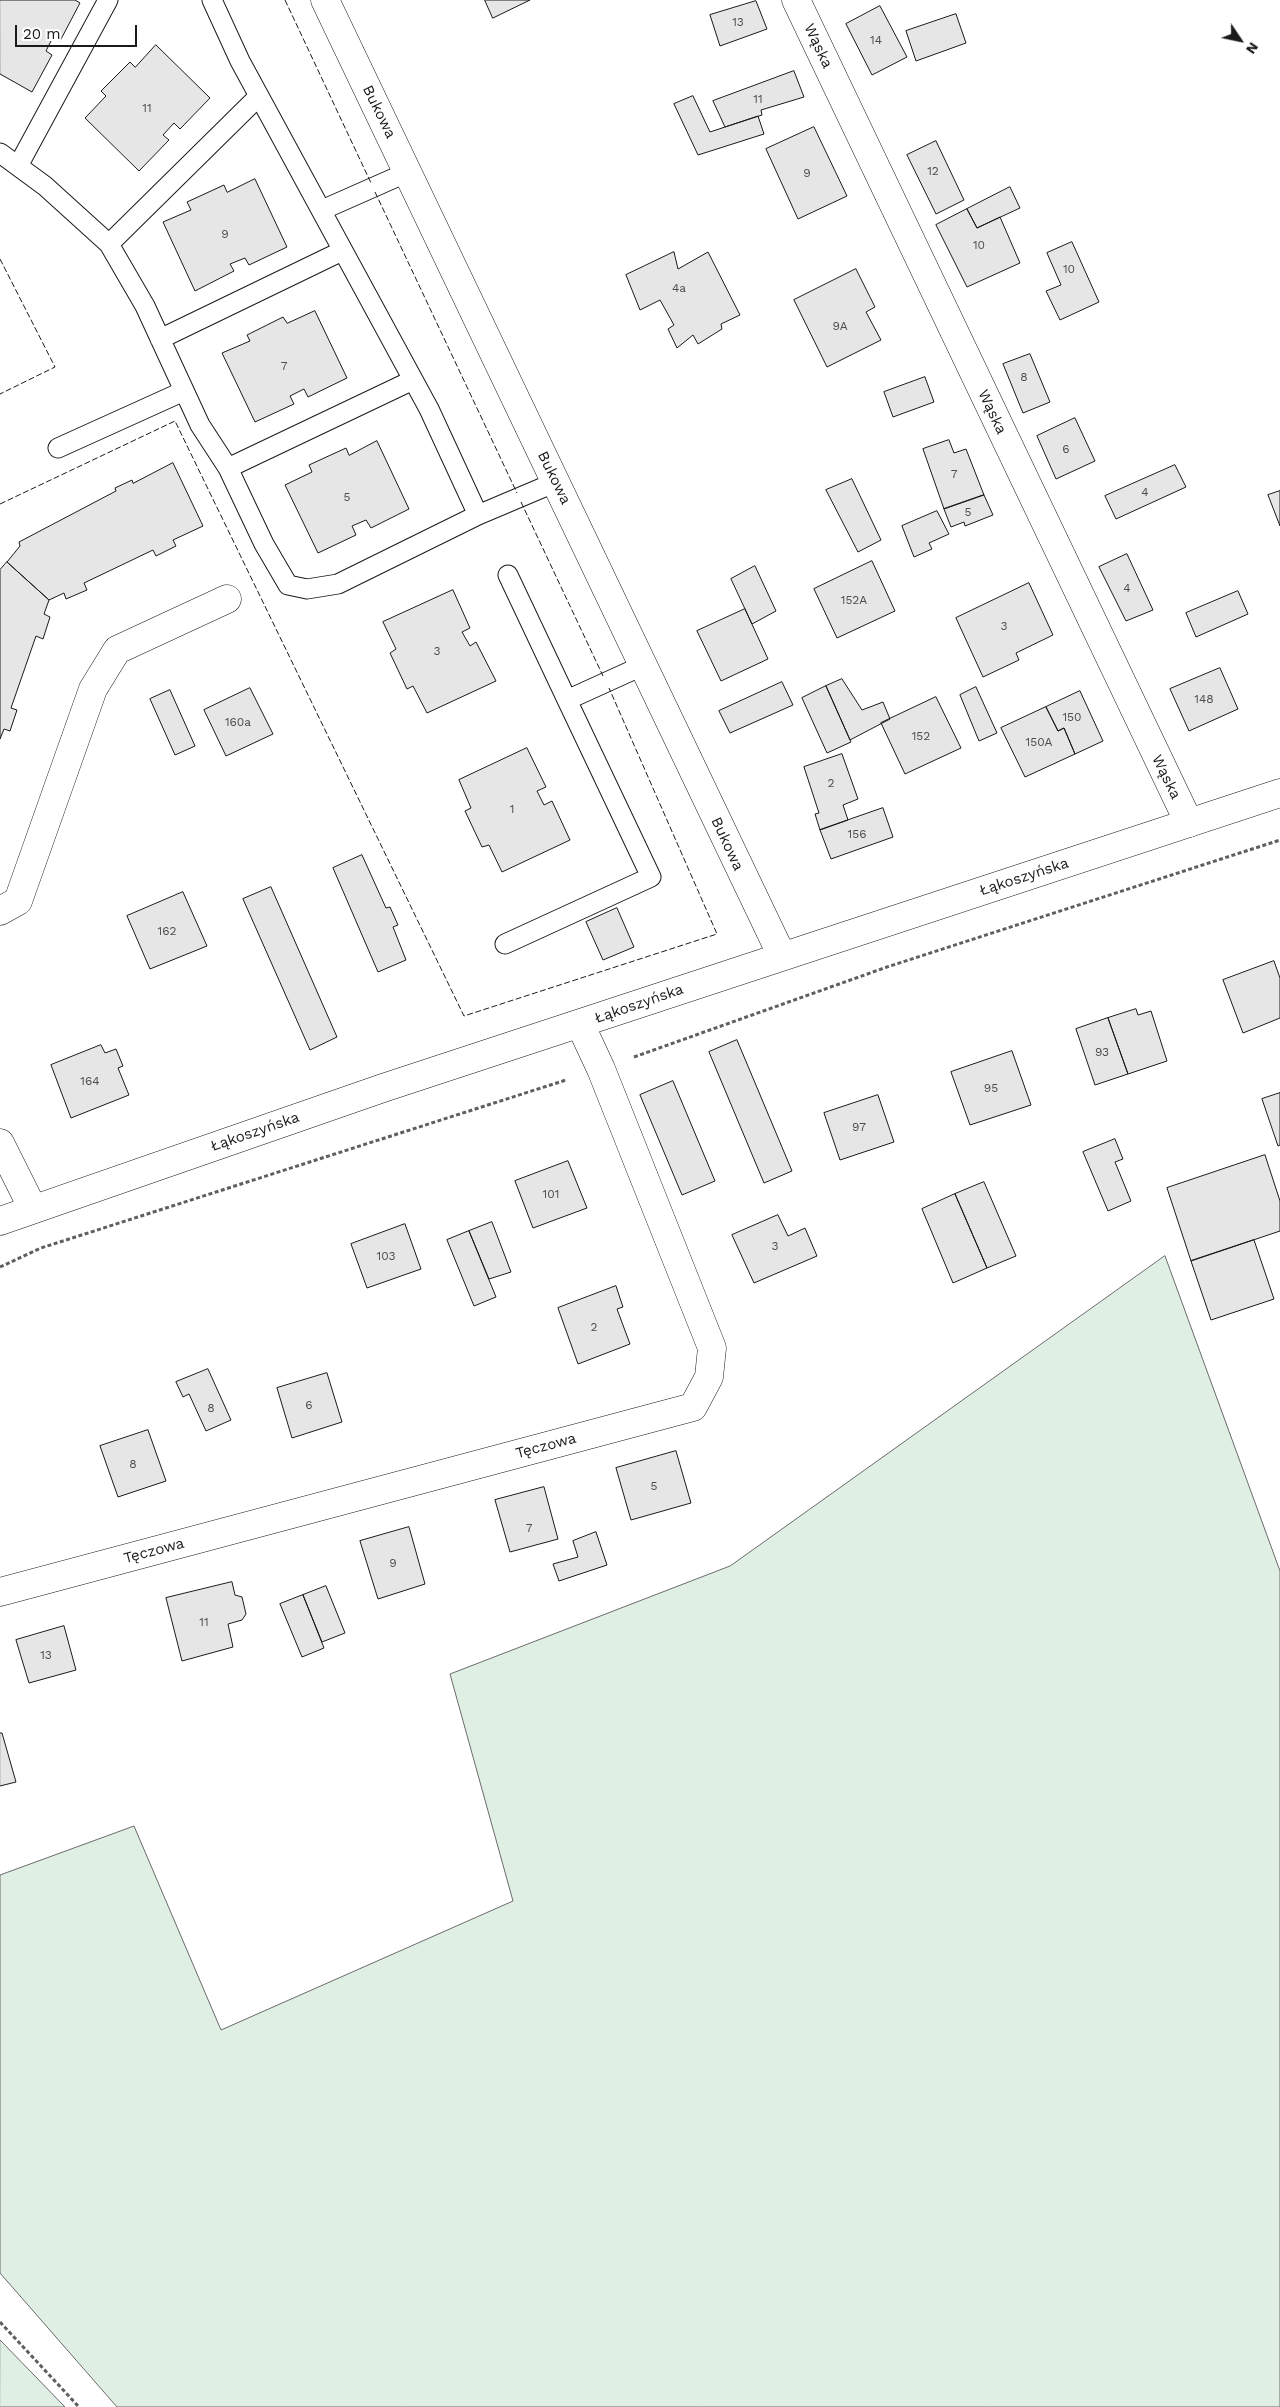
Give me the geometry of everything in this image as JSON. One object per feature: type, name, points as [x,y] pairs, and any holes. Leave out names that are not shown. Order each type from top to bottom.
[{"type":"street","name":"Bukowa","points":[[325,0],[644,665],[761,916],[782,956]]},
{"type":"street","name":"Wąska","points":[[796,0],[1189,822]]},
{"type":"street","points":[[0,911],[18,901],[93,689],[117,650],[227,599]]},
{"type":"street","name":"Łąkoszyńska","points":[[0,1221],[383,1088],[1280,792]]},
{"type":"street","name":"Tęczowa","points":[[0,1592],[694,1406],[709,1377],[712,1348],[601,1069],[580,1024]]},
{"type":"street","points":[[0,1143],[32,1209]]},
{"type":"lane","points":[[18,166],[108,0]]},
{"type":"lane","points":[[199,0],[214,5],[259,96],[413,380],[478,514]]},
{"type":"lane","points":[[109,244],[259,96]]},
{"type":"lane","points":[[0,153],[44,186],[109,244],[145,306],[200,425],[228,468],[264,544],[288,585],[307,589],[338,584],[478,514],[556,482]]},
{"type":"lane","points":[[322,210],[408,172]]},
{"type":"lane","points":[[160,339],[342,251]]},
{"type":"lane","points":[[228,468],[413,380]]},
{"type":"lane","points":[[58,448],[184,391]]},
{"type":"lane","points":[[505,944],[651,877],[508,576]]},
{"type":"lane","points":[[567,700],[644,665]]},
{"type":"path","points":[[0,1267],[41,1248],[601,1069],[734,1019],[886,966],[1280,840]]},
{"type":"path","points":[[0,2322],[79,2407]]},
{"type":"green space","points":[[1165,1256],[1280,1571],[1280,2407],[117,2407],[0,2273],[0,1875],[134,1826],[221,2030],[513,1901],[450,1674],[730,1566]]},
{"type":"green space","points":[[0,2340],[65,2407],[0,2407]]},
{"type":"building","points":[[0,0],[75,0],[80,3],[60,41],[53,37],[46,51],[52,55],[32,92],[0,74]]},
{"type":"building","points":[[485,0],[530,0],[493,18]]},
{"type":"building","points":[[756,1],[767,29],[720,46],[710,15]]},
{"type":"building","points":[[880,6],[907,57],[872,75],[846,24]]},
{"type":"building","points":[[956,14],[966,43],[916,61],[906,31]]},
{"type":"building","points":[[156,45],[210,98],[180,129],[174,123],[163,135],[169,140],[139,171],[85,118],[106,96],[101,91],[130,62],[135,67]]},
{"type":"building","points":[[794,71],[804,97],[761,110],[762,115],[725,127],[713,101]]},
{"type":"building","points":[[693,96],[710,132],[758,116],[764,134],[698,155],[674,104]]},
{"type":"building","points":[[814,127],[847,196],[798,219],[766,149]]},
{"type":"building","points":[[936,141],[964,200],[936,214],[907,155]]},
{"type":"building","points":[[255,179],[287,247],[249,265],[245,258],[230,264],[234,271],[195,291],[163,222],[191,210],[187,202],[224,185],[227,192]]},
{"type":"building","points":[[1010,187],[1020,208],[977,228],[967,209]]},
{"type":"building","points":[[967,209],[977,228],[1000,217],[1020,263],[967,287],[936,225]]},
{"type":"building","points":[[1072,242],[1099,302],[1060,320],[1046,291],[1061,285],[1047,253]]},
{"type":"building","points":[[674,252],[678,269],[708,252],[740,315],[721,324],[722,329],[698,344],[693,335],[677,348],[668,329],[674,325],[660,300],[640,310],[626,275]]},
{"type":"building","points":[[856,269],[875,307],[866,312],[881,340],[827,367],[794,300]]},
{"type":"building","points":[[315,311],[347,378],[308,397],[304,389],[290,396],[294,404],[255,422],[222,353],[250,341],[247,335],[283,317],[287,323]]},
{"type":"building","points":[[1030,354],[1050,402],[1023,413],[1003,364]]},
{"type":"building","points":[[925,377],[934,402],[893,417],[884,392]]},
{"type":"building","points":[[1075,418],[1095,461],[1056,479],[1037,436]]},
{"type":"building","points":[[949,440],[954,453],[966,449],[984,495],[944,509],[923,449]]},
{"type":"building","points":[[377,441],[409,509],[371,528],[366,520],[352,526],[356,535],[318,553],[285,485],[312,472],[309,465],[346,448],[349,455]]},
{"type":"building","points":[[173,463],[203,526],[173,540],[176,546],[156,556],[153,550],[84,583],[87,590],[66,599],[64,593],[49,600],[7,562],[20,546],[19,542],[116,491],[115,488],[132,480],[133,483]]},
{"type":"building","points":[[1175,465],[1186,487],[1116,519],[1105,496]]},
{"type":"building","points":[[852,479],[881,540],[858,552],[826,490]]},
{"type":"building","points":[[1280,491],[1280,526],[1268,495]]},
{"type":"building","points":[[984,495],[993,515],[965,526],[964,522],[951,527],[944,509]]},
{"type":"building","points":[[937,511],[949,534],[929,543],[932,549],[914,557],[902,526]]},
{"type":"building","points":[[1127,554],[1153,610],[1126,621],[1099,567]]},
{"type":"building","points":[[872,561],[895,611],[837,638],[814,589]]},
{"type":"building","points":[[7,562],[49,600],[44,614],[50,617],[43,639],[36,636],[11,708],[17,710],[10,731],[4,729],[0,739],[0,570]]},
{"type":"building","points":[[755,566],[776,611],[752,624],[731,579]]},
{"type":"building","points":[[1029,583],[1053,635],[1016,653],[1019,660],[983,677],[956,618]]},
{"type":"building","points":[[453,590],[470,628],[462,632],[470,646],[476,642],[496,681],[427,713],[413,686],[407,689],[390,653],[396,649],[383,622]]},
{"type":"building","points":[[1238,591],[1248,614],[1196,637],[1186,613]]},
{"type":"building","points":[[745,609],[768,659],[721,681],[697,631]]},
{"type":"building","points":[[1220,668],[1238,709],[1189,731],[1170,689]]},
{"type":"building","points":[[842,679],[862,710],[883,702],[890,719],[850,740],[826,686]]},
{"type":"building","points":[[782,682],[793,705],[730,733],[719,711]]},
{"type":"building","points":[[826,686],[851,742],[827,753],[802,698]]},
{"type":"building","points":[[976,687],[997,733],[979,741],[960,695]]},
{"type":"building","points":[[250,688],[273,734],[226,756],[204,710]]},
{"type":"building","points":[[170,690],[195,746],[175,755],[150,699]]},
{"type":"building","points":[[1080,691],[1103,741],[1075,754],[1064,728],[1058,731],[1046,707]]},
{"type":"building","points":[[936,697],[961,748],[905,774],[881,723]]},
{"type":"building","points":[[1046,707],[1058,731],[1064,728],[1075,754],[1025,777],[1001,728]]},
{"type":"building","points":[[527,748],[546,787],[537,791],[544,805],[552,801],[570,840],[502,872],[489,845],[482,847],[465,811],[471,808],[459,780]]},
{"type":"building","points":[[842,754],[858,799],[843,805],[848,820],[820,830],[815,814],[819,813],[804,767]]},
{"type":"building","points":[[883,808],[893,837],[831,859],[820,830]]},
{"type":"building","points":[[362,855],[386,908],[390,907],[398,925],[393,927],[406,960],[378,972],[333,868]]},
{"type":"building","points":[[271,887],[337,1037],[310,1050],[243,899]]},
{"type":"building","points":[[183,892],[207,946],[150,969],[127,916]]},
{"type":"building","points":[[617,908],[634,947],[603,960],[586,922]]},
{"type":"building","points":[[1274,961],[1280,978],[1280,1018],[1243,1033],[1223,980]]},
{"type":"building","points":[[1136,1009],[1138,1015],[1151,1011],[1167,1061],[1128,1074],[1108,1018]]},
{"type":"building","points":[[1108,1018],[1128,1074],[1095,1085],[1076,1029]]},
{"type":"building","points":[[737,1040],[792,1171],[764,1183],[709,1052]]},
{"type":"building","points":[[101,1045],[105,1053],[116,1049],[123,1066],[118,1068],[129,1095],[71,1118],[51,1065]]},
{"type":"building","points":[[1012,1051],[1031,1105],[970,1125],[951,1072]]},
{"type":"building","points":[[673,1081],[715,1181],[682,1195],[640,1095]]},
{"type":"building","points":[[1280,1093],[1280,1145],[1278,1146],[1262,1099]]},
{"type":"building","points":[[878,1095],[894,1142],[840,1160],[824,1113]]},
{"type":"building","points":[[1115,1139],[1123,1159],[1115,1162],[1131,1201],[1108,1211],[1083,1152]]},
{"type":"building","points":[[1265,1155],[1280,1201],[1280,1231],[1191,1261],[1167,1188]]},
{"type":"building","points":[[568,1161],[587,1208],[533,1228],[515,1181]]},
{"type":"building","points":[[984,1182],[1016,1256],[987,1268],[955,1194]]},
{"type":"building","points":[[955,1194],[987,1268],[953,1283],[922,1209]]},
{"type":"building","points":[[778,1215],[788,1236],[805,1228],[817,1256],[754,1283],[732,1235]]},
{"type":"building","points":[[492,1222],[511,1272],[489,1279],[469,1231]]},
{"type":"building","points":[[405,1224],[421,1269],[367,1288],[351,1244]]},
{"type":"building","points":[[469,1231],[496,1297],[474,1306],[447,1240]]},
{"type":"building","points":[[1254,1240],[1274,1299],[1211,1320],[1191,1261]]},
{"type":"building","points":[[616,1286],[623,1307],[617,1309],[630,1344],[578,1364],[558,1308]]},
{"type":"building","points":[[208,1369],[231,1420],[206,1431],[189,1394],[183,1397],[176,1382]]},
{"type":"building","points":[[327,1373],[342,1422],[292,1438],[277,1388]]},
{"type":"building","points":[[148,1430],[166,1481],[118,1497],[100,1446]]},
{"type":"building","points":[[676,1451],[691,1503],[631,1520],[616,1468]]},
{"type":"building","points":[[544,1487],[558,1539],[510,1552],[495,1500]]},
{"type":"building","points":[[409,1527],[425,1584],[378,1599],[360,1541]]},
{"type":"building","points":[[596,1532],[607,1565],[559,1581],[553,1564],[578,1557],[573,1541]]},
{"type":"building","points":[[232,1582],[235,1595],[242,1597],[246,1614],[242,1620],[228,1624],[233,1647],[182,1661],[166,1598]]},
{"type":"building","points":[[326,1586],[345,1633],[322,1642],[303,1595]]},
{"type":"building","points":[[303,1595],[324,1648],[302,1657],[280,1604]]},
{"type":"building","points":[[64,1626],[76,1670],[29,1683],[16,1640]]},
{"type":"building","points":[[0,1733],[2,1733],[16,1782],[0,1786]]},
{"type":"fence","points":[[285,0],[371,183]]},
{"type":"fence","points":[[375,192],[517,493]]},
{"type":"fence","points":[[0,259],[55,367],[0,394]]},
{"type":"fence","points":[[0,504],[175,421],[464,1016],[717,934],[609,688]]},
{"type":"fence","points":[[521,502],[603,676]]}]
